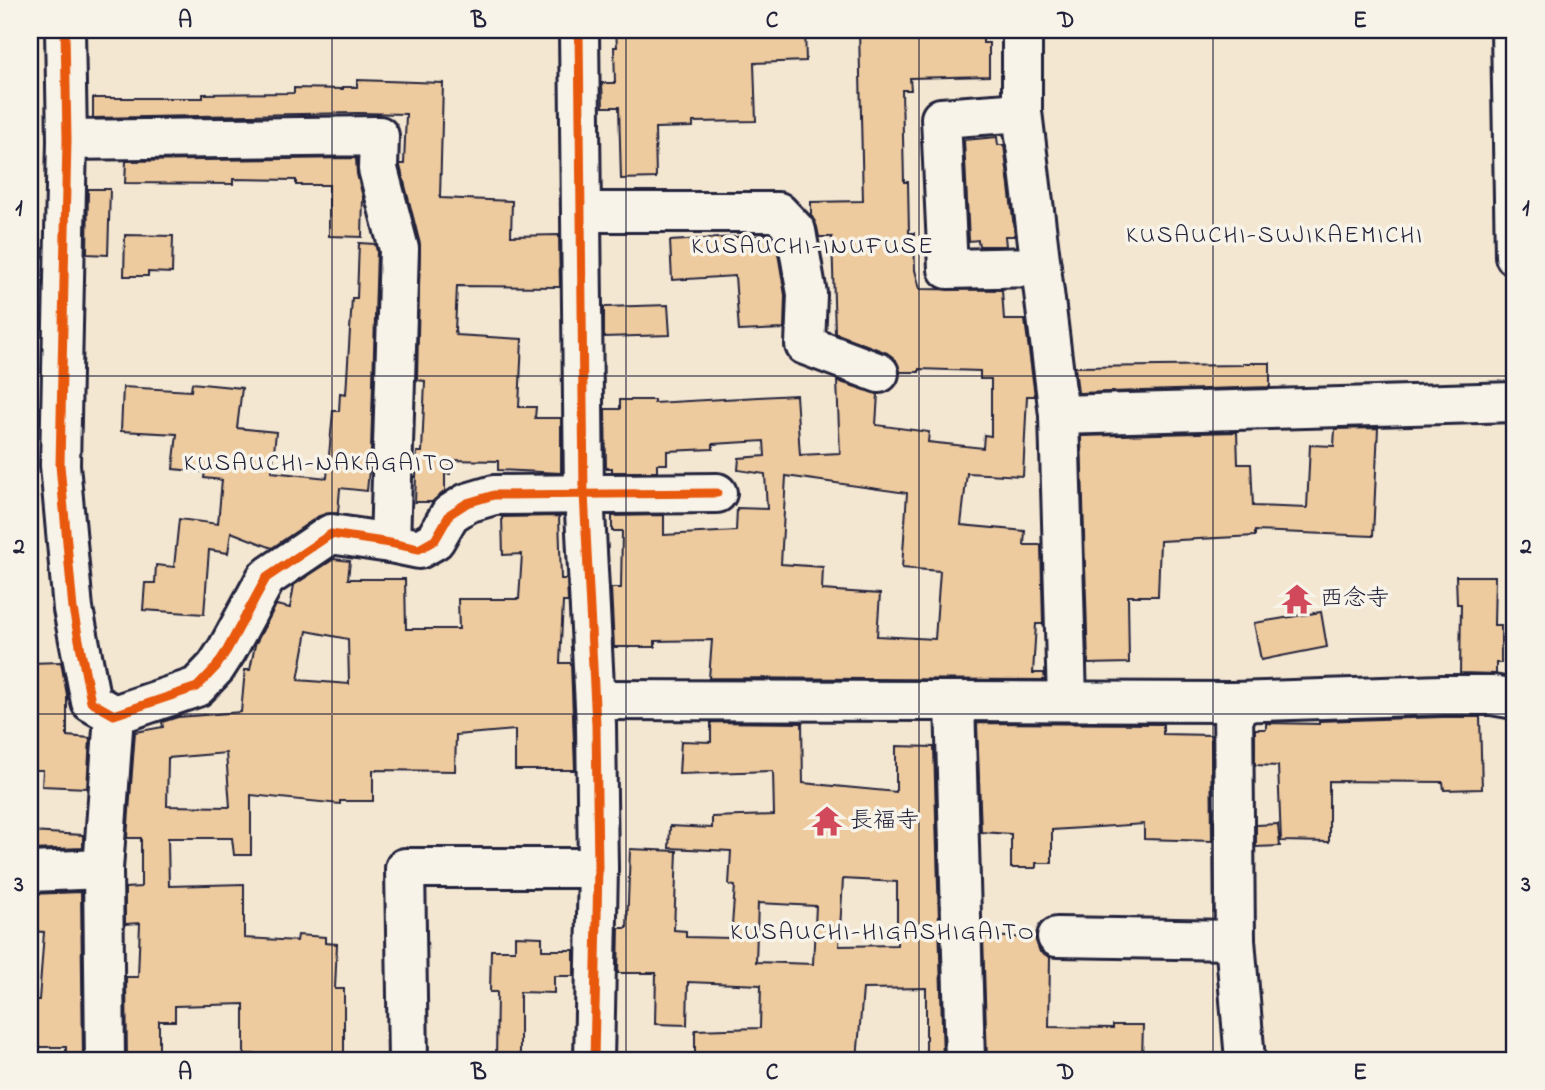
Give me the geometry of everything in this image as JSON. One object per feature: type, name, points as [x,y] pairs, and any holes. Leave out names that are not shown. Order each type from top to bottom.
[{"type":"street","points":[[65,30],[67,140],[60,465],[73,609],[91,702],[114,715],[197,687],[216,667],[227,650],[266,578],[331,534],[418,550],[435,540],[450,514],[467,503],[494,495],[716,493]]},
{"type":"street","points":[[579,30],[584,493],[596,700],[598,868],[594,1060]]},
{"type":"street","points":[[1022,30],[1022,112],[1059,415],[1067,701]]},
{"type":"street","points":[[1511,30],[1515,256]]},
{"type":"street","points":[[1022,112],[941,118],[948,269],[1041,267]]},
{"type":"street","points":[[67,140],[379,136],[378,169],[399,249],[390,543]]},
{"type":"street","points":[[581,212],[778,212],[796,231],[807,294],[805,345],[879,373]]},
{"type":"street","points":[[1059,415],[1515,402]]},
{"type":"street","points":[[596,700],[1233,702],[1443,695],[1492,695],[1515,699]]},
{"type":"street","points":[[955,701],[965,1060]]},
{"type":"street","points":[[1233,702],[1235,940],[1245,1060]]},
{"type":"street","points":[[105,1060],[103,869],[114,715]]},
{"type":"street","points":[[408,1060],[405,868],[598,868]]},
{"type":"street","points":[[30,872],[103,869]]},
{"type":"street","points":[[1057,937],[1235,940]]},
{"type":"building","points":[[616,30],[805,30],[806,61],[754,63],[756,121],[693,122],[693,127],[655,128],[656,178],[621,179],[619,107],[603,107],[602,83],[615,83]]},
{"type":"building","points":[[859,30],[983,30],[983,43],[989,43],[989,76],[910,78],[911,90],[902,90],[904,182],[908,182],[909,233],[914,233],[915,270],[920,289],[1002,290],[1004,320],[1025,320],[1035,396],[1027,396],[1023,476],[967,473],[961,525],[1025,531],[1024,545],[1041,545],[1043,624],[1036,624],[1033,673],[1044,673],[1045,680],[709,678],[712,640],[655,641],[655,647],[614,647],[611,588],[621,588],[622,531],[612,531],[612,516],[664,515],[664,535],[736,531],[737,508],[767,509],[765,474],[738,470],[739,458],[765,456],[764,441],[713,444],[713,449],[667,451],[667,464],[657,464],[657,472],[612,472],[612,468],[606,468],[605,409],[620,409],[620,400],[654,400],[654,403],[796,395],[800,455],[840,453],[837,381],[878,394],[876,425],[929,432],[928,442],[983,448],[984,435],[991,436],[991,379],[980,379],[980,371],[919,369],[919,372],[900,372],[896,360],[887,353],[835,333],[832,237],[819,237],[811,215],[811,202],[863,201]],"holes":[[[786,476],[907,493],[902,568],[940,571],[935,639],[877,636],[880,594],[822,590],[823,567],[781,564]]]},
{"type":"building","points":[[357,80],[443,83],[440,198],[512,201],[511,236],[559,235],[560,287],[457,286],[455,331],[456,335],[522,339],[519,407],[536,407],[535,418],[561,418],[561,473],[498,470],[498,461],[450,460],[450,474],[445,474],[445,491],[432,502],[415,502],[417,452],[422,452],[425,381],[417,380],[420,244],[400,166],[404,164],[406,114],[93,118],[93,98],[203,98],[203,94],[294,93],[294,88],[357,87]]},
{"type":"building","points":[[997,137],[998,145],[1004,145],[1015,236],[1005,236],[1006,246],[979,246],[978,240],[969,241],[964,140]]},
{"type":"building","points":[[356,158],[363,197],[362,237],[329,236],[329,185],[296,185],[296,180],[233,179],[233,184],[125,183],[126,161]]},
{"type":"building","points":[[88,189],[110,189],[108,255],[87,254]]},
{"type":"building","points":[[125,235],[173,236],[172,273],[148,272],[148,276],[124,276]]},
{"type":"building","points":[[770,235],[776,241],[785,295],[784,329],[739,331],[735,276],[672,280],[670,241]]},
{"type":"building","points":[[359,243],[375,244],[377,251],[371,450],[367,491],[340,488],[338,513],[319,516],[272,548],[231,532],[228,553],[209,550],[204,614],[143,610],[145,583],[155,583],[156,565],[174,567],[179,519],[218,524],[222,480],[204,478],[205,472],[173,469],[177,434],[121,431],[123,387],[191,391],[192,383],[242,388],[237,428],[276,432],[272,472],[327,478],[333,411],[339,411],[340,393],[346,394],[352,298],[357,298]]},
{"type":"building","points":[[668,305],[670,335],[604,337],[604,307]]},
{"type":"building","points":[[1270,363],[1270,387],[1078,393],[1075,367],[1243,365]]},
{"type":"building","points":[[1378,428],[1373,536],[1255,531],[1255,536],[1160,541],[1158,596],[1128,596],[1129,663],[1088,664],[1081,436],[1237,432],[1238,464],[1251,464],[1253,506],[1307,508],[1310,445],[1334,446],[1335,429]]},
{"type":"building","points":[[559,516],[561,579],[567,579],[568,602],[563,602],[560,663],[571,663],[575,770],[515,770],[515,730],[456,735],[455,771],[373,770],[373,801],[340,801],[340,804],[251,795],[251,855],[234,855],[232,838],[168,838],[169,886],[244,884],[244,938],[297,941],[298,935],[325,937],[325,943],[337,944],[335,989],[344,989],[344,1060],[296,1060],[296,1054],[244,1054],[244,1004],[175,1006],[175,1021],[159,1021],[159,1060],[127,1060],[126,977],[138,977],[140,923],[125,924],[125,888],[141,887],[141,838],[127,838],[135,732],[163,727],[162,722],[178,717],[241,712],[245,670],[250,670],[255,645],[276,605],[290,608],[294,585],[334,559],[350,561],[348,579],[405,579],[406,629],[459,629],[458,599],[519,599],[522,554],[503,555],[502,517]],"holes":[[[307,631],[348,639],[349,684],[298,680]],[[226,753],[230,807],[167,806],[168,758]]]},
{"type":"building","points":[[1456,576],[1495,576],[1494,625],[1501,625],[1501,663],[1496,663],[1496,674],[1460,673],[1461,604],[1457,604]]},
{"type":"building","points":[[1321,612],[1327,647],[1261,660],[1254,623]]},
{"type":"building","points":[[61,662],[67,695],[67,736],[90,738],[87,788],[42,786],[43,770],[30,770],[30,663]]},
{"type":"building","points":[[1480,717],[1482,789],[1444,790],[1443,782],[1329,781],[1329,842],[1281,841],[1278,766],[1255,765],[1255,729],[1266,729],[1266,723],[1319,724],[1319,721]]},
{"type":"building","points":[[711,722],[802,723],[803,783],[896,792],[896,746],[934,747],[943,1060],[926,1060],[926,988],[863,989],[857,1060],[695,1060],[695,1030],[760,1028],[761,985],[688,982],[687,1025],[655,1024],[656,973],[618,973],[619,928],[627,928],[630,849],[677,851],[674,930],[686,931],[686,937],[731,938],[735,886],[729,885],[731,851],[669,848],[670,826],[712,828],[712,817],[774,815],[773,771],[679,774],[681,741],[711,742]],"holes":[[[843,879],[897,882],[897,945],[839,946]],[[758,903],[816,906],[813,964],[756,962]]]},
{"type":"building","points":[[977,723],[1163,724],[1163,734],[1211,735],[1212,841],[1144,839],[1144,824],[1052,830],[1052,863],[1036,863],[1036,868],[1011,868],[1011,834],[981,832]]},
{"type":"building","points":[[1278,824],[1280,846],[1256,847],[1256,825]]},
{"type":"building","points":[[30,832],[83,835],[83,848],[30,850]]},
{"type":"building","points":[[81,892],[83,1060],[66,1060],[66,1047],[30,1047],[30,1000],[39,1000],[44,932],[30,931],[30,894]]},
{"type":"building","points":[[515,936],[542,937],[542,950],[574,950],[574,976],[554,976],[554,993],[520,992],[520,1060],[496,1060],[497,992],[490,992],[491,950],[515,950]]},
{"type":"building","points":[[983,936],[1035,938],[1040,952],[1050,957],[1049,1027],[1113,1028],[1113,1025],[1143,1025],[1142,1060],[987,1060]]},
{"type":"cycle path","points":[[65,30],[67,140],[60,465],[73,609],[91,702],[114,715],[197,687],[216,667],[227,650],[266,578],[331,534],[419,549],[435,540],[450,514],[467,503],[494,495],[717,493]]},
{"type":"cycle path","points":[[579,30],[584,493],[596,725],[598,868],[594,1060]]},
{"type":"place","name":"西念寺","points":[[1297,599]]},
{"type":"place","name":"長福寺","points":[[827,821]]},
{"type":"district","name":"KUSAUCHI-SUJIKAEMICHI","points":[[1275,236]]},
{"type":"district","name":"KUSAUCHI-INUFUSE","points":[[813,247]]},
{"type":"district","name":"KUSAUCHI-NAKAGAITO","points":[[320,464]]},
{"type":"district","name":"KUSAUCHI-HIGASHIGAITO","points":[[883,933]]}]
